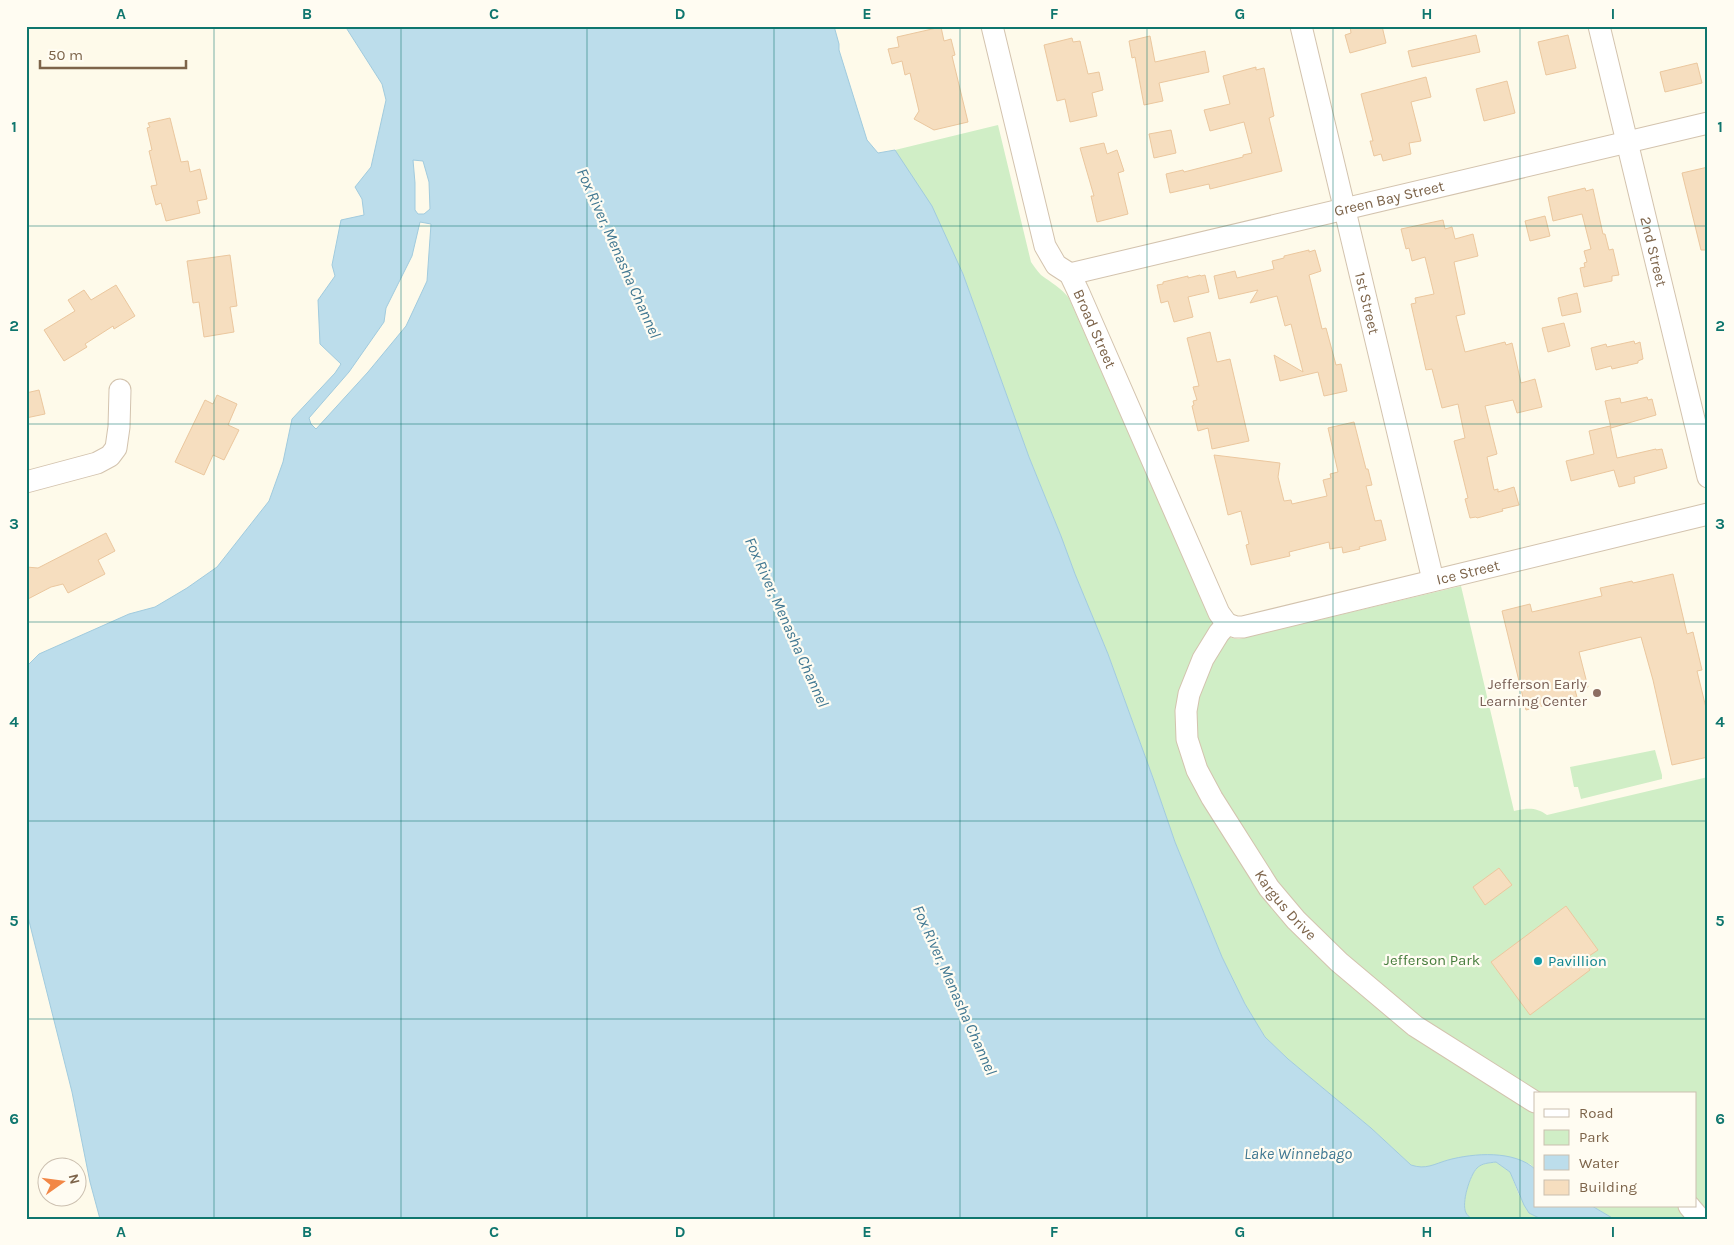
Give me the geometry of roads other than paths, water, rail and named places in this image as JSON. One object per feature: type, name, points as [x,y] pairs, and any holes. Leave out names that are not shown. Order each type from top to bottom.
[{"type":"street","name":"Broad Street","points":[[992,26],[1045,246],[1056,265],[1070,274],[1219,613],[1227,624]]},
{"type":"street","name":"1st Street","points":[[1301,26],[1434,580]]},
{"type":"street","name":"2nd Street","points":[[1599,26],[1708,477]]},
{"type":"street","name":"Green Bay Street","points":[[1070,274],[1708,123]]},
{"type":"street","points":[[26,482],[97,463],[110,456],[116,448],[119,428],[120,390]]},
{"type":"street","name":"Ice Street","points":[[1227,624],[1243,627],[1708,514]]},
{"type":"street","name":"Kargus Drive","points":[[1227,624],[1219,633],[1203,660],[1189,694],[1186,711],[1187,739],[1197,770],[1212,798],[1269,888],[1296,920],[1339,962],[1415,1026],[1534,1101]]},
{"type":"street","points":[[1691,1208],[1700,1219]]},
{"type":"water","points":[[345,26],[834,26],[839,50],[867,140],[878,153],[895,150],[932,206],[963,274],[1029,457],[1108,654],[1175,842],[1222,957],[1245,1004],[1265,1037],[1411,1165],[1426,1167],[1470,1156],[1505,1156],[1526,1163],[1534,1168],[1534,1208],[1595,1208],[1614,1219],[1539,1218],[1529,1213],[1510,1172],[1496,1162],[1479,1166],[1474,1172],[1467,1189],[1465,1203],[1466,1213],[1471,1219],[100,1219],[88,1172],[88,1158],[85,1158],[72,1092],[26,909],[26,667],[39,654],[129,614],[155,607],[187,588],[217,567],[269,501],[283,462],[292,419],[335,373],[341,364],[320,344],[318,300],[335,276],[332,265],[341,220],[364,215],[362,199],[355,187],[371,167],[386,100],[382,84]],"holes":[[[413,160],[423,161],[429,182],[430,209],[424,214],[418,214],[415,210]],[[420,222],[431,224],[427,281],[406,326],[368,372],[316,429],[311,424],[309,418],[349,372],[384,322],[386,308],[412,256]]]},
{"type":"place","name":"Jefferson Early Learning Center","points":[[1597,693]]},
{"type":"place","name":"Pavillion","points":[[1538,961]]},
{"type":"water label","name":"Fox River, Menasha Channel","points":[[619,253]]},
{"type":"water label","name":"Fox River, Menasha Channel","points":[[787,622]]},
{"type":"water label","name":"Fox River, Menasha Channel","points":[[955,990]]},
{"type":"water label","name":"Lake Winnebago","points":[[1298,1153]]},
{"type":"park label","name":"Jefferson Park","points":[[1432,960]]}]
